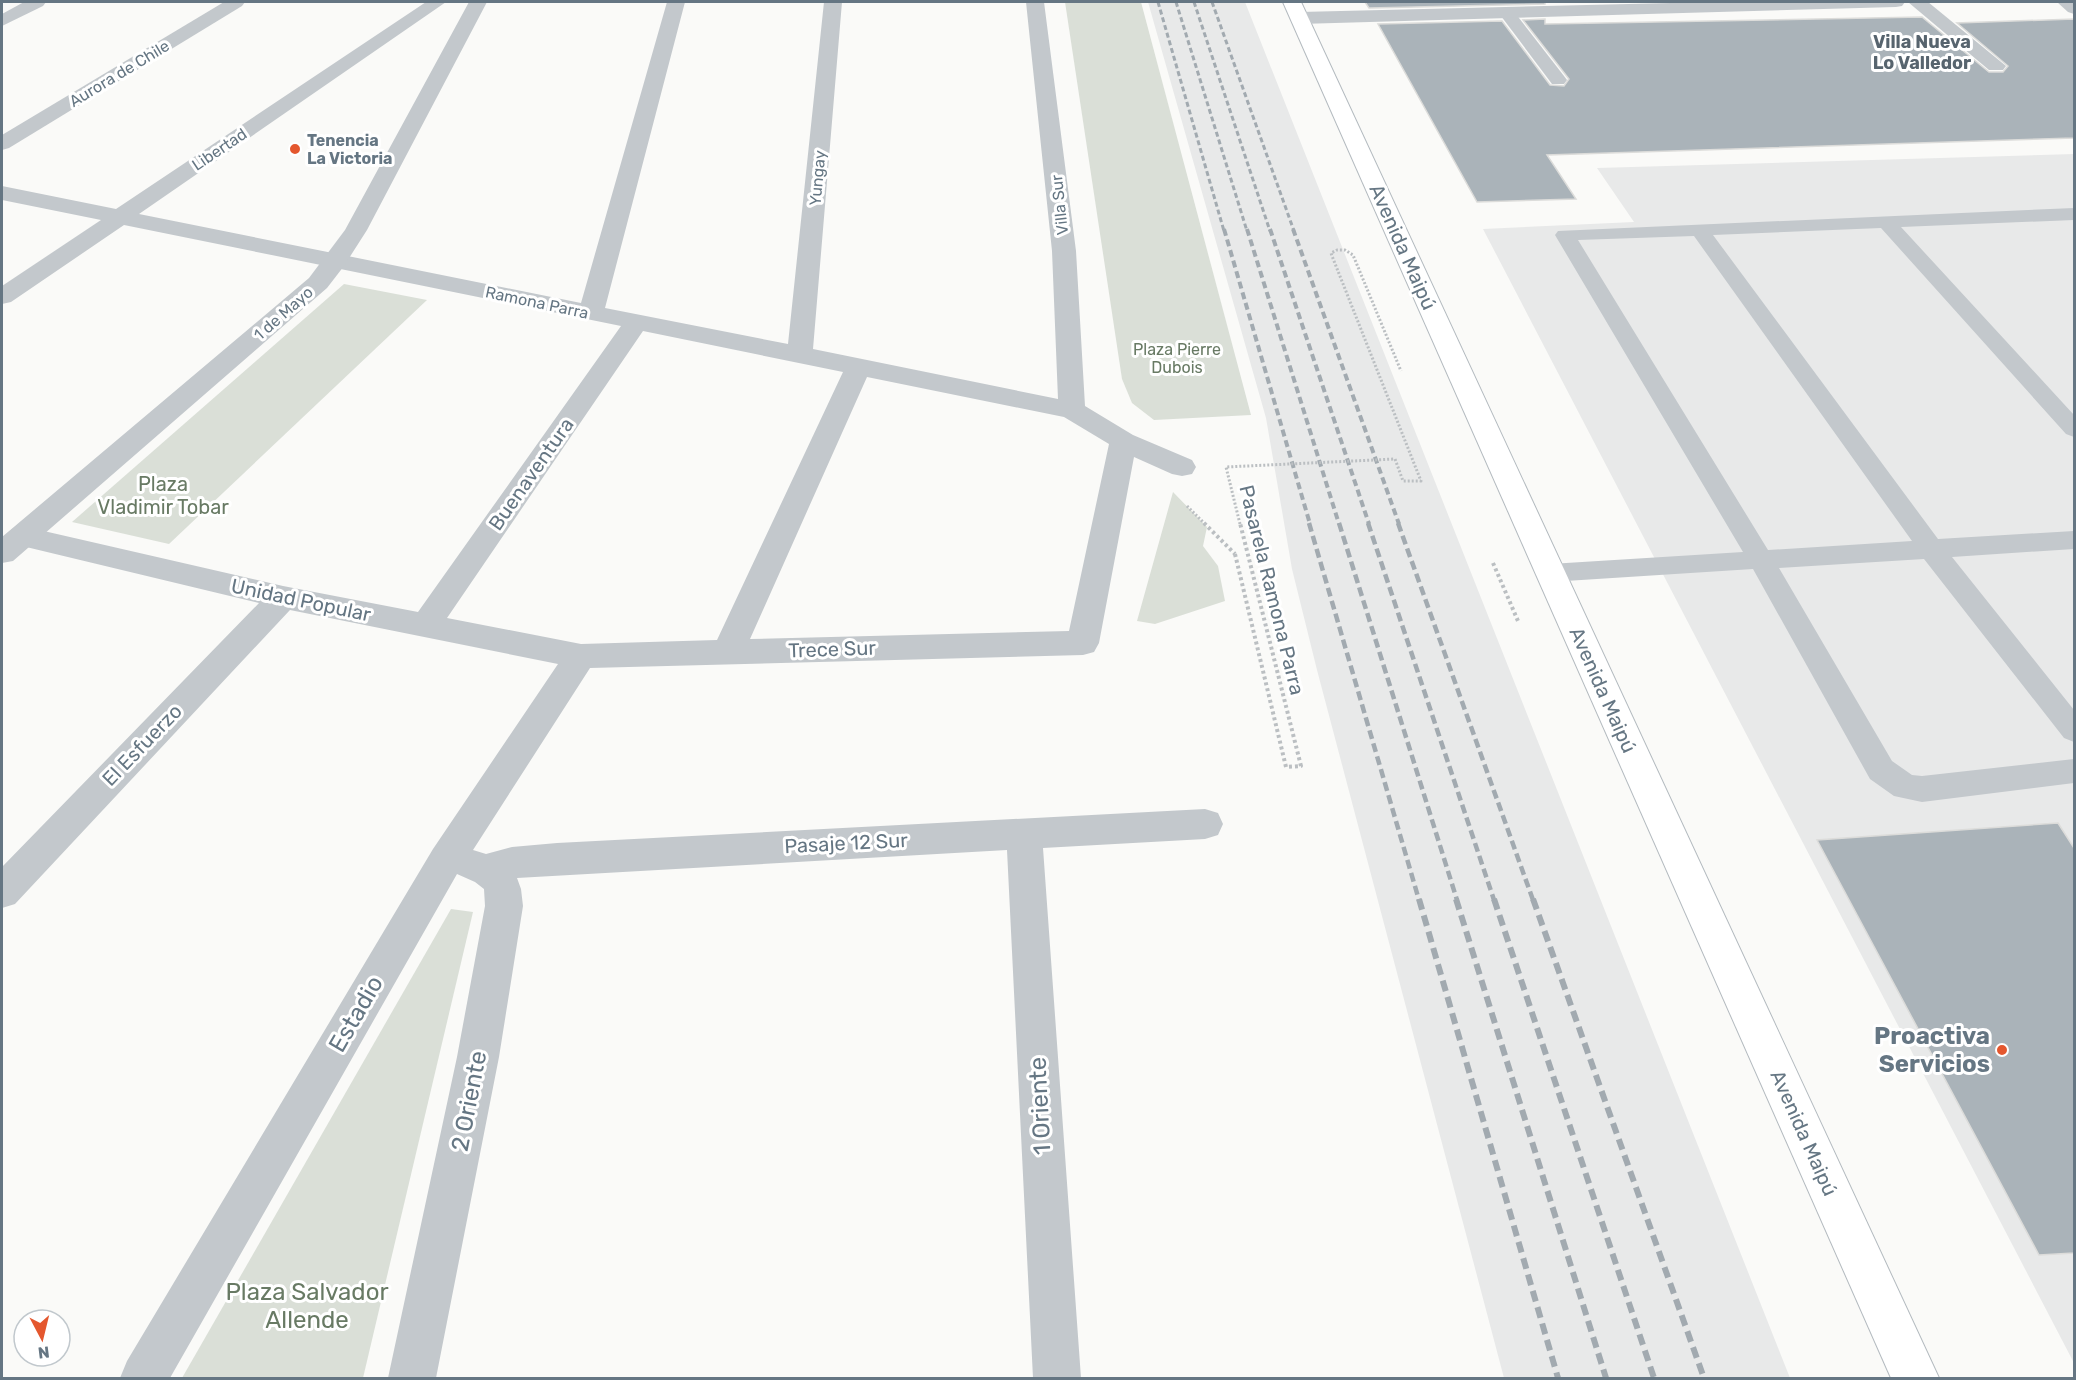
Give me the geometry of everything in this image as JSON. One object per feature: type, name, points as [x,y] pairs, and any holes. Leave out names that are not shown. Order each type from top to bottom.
[{"type":"main road","name":"Avenida Maipú","points":[[1296,10],[1915,1378]]},
{"type":"street","points":[[2,21],[37,2]]},
{"type":"street","name":"Aurora de Chile","points":[[2,144],[236,2]]},
{"type":"street","name":"Libertad","points":[[2,297],[436,2]]},
{"type":"street","name":"1 de Mayo","points":[[12,544],[318,283],[336,261],[356,230],[478,2]]},
{"type":"street","points":[[591,313],[676,2]]},
{"type":"street","name":"Yungay","points":[[800,355],[833,2]]},
{"type":"street","name":"Villa Sur","points":[[1035,2],[1064,251],[1072,410]]},
{"type":"street","points":[[1296,10],[1506,12],[1734,4],[1896,2]]},
{"type":"street","points":[[1917,2],[1996,66]]},
{"type":"street","name":"Ramona Parra","points":[[2,193],[1072,410],[1123,441],[1182,467]]},
{"type":"street","name":"Buenaventura","points":[[425,626],[637,322]]},
{"type":"street","points":[[728,652],[858,367]]},
{"type":"street","name":"Trece Sur","points":[[581,656],[1083,643],[1123,441]]},
{"type":"street","name":"Unidad Popular","points":[[12,544],[581,656]]},
{"type":"street","name":"El Esfuerzo","points":[[2,892],[283,597]]},
{"type":"street","name":"Estadio","points":[[144,1378],[446,860],[581,656]]},
{"type":"street","name":"Pasaje 12 Sur","points":[[488,869],[533,860],[1205,824]]},
{"type":"street","name":"1 Oriente","points":[[1024,833],[1057,1378]]},
{"type":"street","points":[[446,860],[488,869]]},
{"type":"street","name":"2 Oriente","points":[[412,1378],[471,1091],[504,906],[504,891],[498,878],[488,869]]},
{"type":"lane","points":[[2064,2],[2074,9]]},
{"type":"lane","points":[[1506,12],[1558,80]]},
{"type":"lane","points":[[2072,217],[1565,235],[1761,560],[1881,770],[1905,788],[1922,789],[2074,771]]},
{"type":"lane","points":[[1886,222],[2074,429]]},
{"type":"lane","points":[[1699,229],[1932,550],[2074,730]]},
{"type":"lane","points":[[1550,573],[2074,540]]},
{"type":"path","name":"Pasarela Ramona Parra","points":[[1235,554],[1287,767],[1301,766],[1226,467],[1395,459],[1403,481],[1421,481],[1332,256],[1331,253],[1334,250],[1345,250],[1353,255],[1401,371]]},
{"type":"path","points":[[1493,563],[1518,621]]},
{"type":"shaded area","points":[[1148,2],[1245,2],[1790,1378],[1504,1378],[1317,670],[1292,569],[1266,418]]},
{"type":"shaded area","points":[[2074,154],[2074,1363],[1483,229],[1634,222],[1597,168]]},
{"type":"green space","name":"Plaza Pierre Dubois","points":[[1065,2],[1141,2],[1251,415],[1154,420],[1132,403],[1122,379]]},
{"type":"green space","name":"Plaza Vladimir Tobar","points":[[344,284],[427,300],[169,544],[72,522]]},
{"type":"green space","points":[[1173,492],[1207,527],[1203,546],[1218,566],[1225,601],[1155,624],[1137,621]]},
{"type":"green space","name":"Plaza Salvador Allende","points":[[451,909],[473,912],[363,1378],[182,1378]]},
{"type":"building","points":[[1365,2],[1545,2],[1545,4],[1369,8]]},
{"type":"building","points":[[1922,17],[1989,72],[2003,72],[2008,66],[1957,23],[2074,19],[2074,138],[1547,155],[1576,199],[1477,202],[1378,24],[1502,21],[1550,85],[1564,86],[1569,79],[1523,20],[1545,19],[1545,24]]},
{"type":"building","name":"Proactiva Servicios","points":[[2058,823],[2074,848],[2074,1253],[2039,1255],[1817,840]]},
{"type":"railway","points":[[1158,2],[1224,231]]},
{"type":"railway","points":[[1176,2],[1247,231]]},
{"type":"railway","points":[[1194,2],[1270,231]]},
{"type":"railway","points":[[1212,2],[1294,231]]},
{"type":"railway","points":[[1224,229],[1310,524]]},
{"type":"railway","points":[[1247,229],[1339,524]]},
{"type":"railway","points":[[1270,229],[1369,524]]},
{"type":"railway","points":[[1293,229],[1399,524]]},
{"type":"railway","points":[[1309,523],[1419,900]]},
{"type":"railway","points":[[1339,523],[1457,900]]},
{"type":"railway","points":[[1368,523],[1494,900]]},
{"type":"railway","points":[[1398,523],[1533,900]]},
{"type":"railway","points":[[1419,899],[1558,1378]]},
{"type":"railway","points":[[1456,899],[1606,1378]]},
{"type":"railway","points":[[1494,899],[1654,1378]]},
{"type":"railway","points":[[1533,899],[1704,1378]]},
{"type":"place","name":"Tenencia La Victoria","points":[[295,149]]},
{"type":"place","name":"Proactiva Servicios","points":[[2002,1050]]},
{"type":"district","name":"Villa Nueva Lo Valledor","points":[[1922,52]]}]
